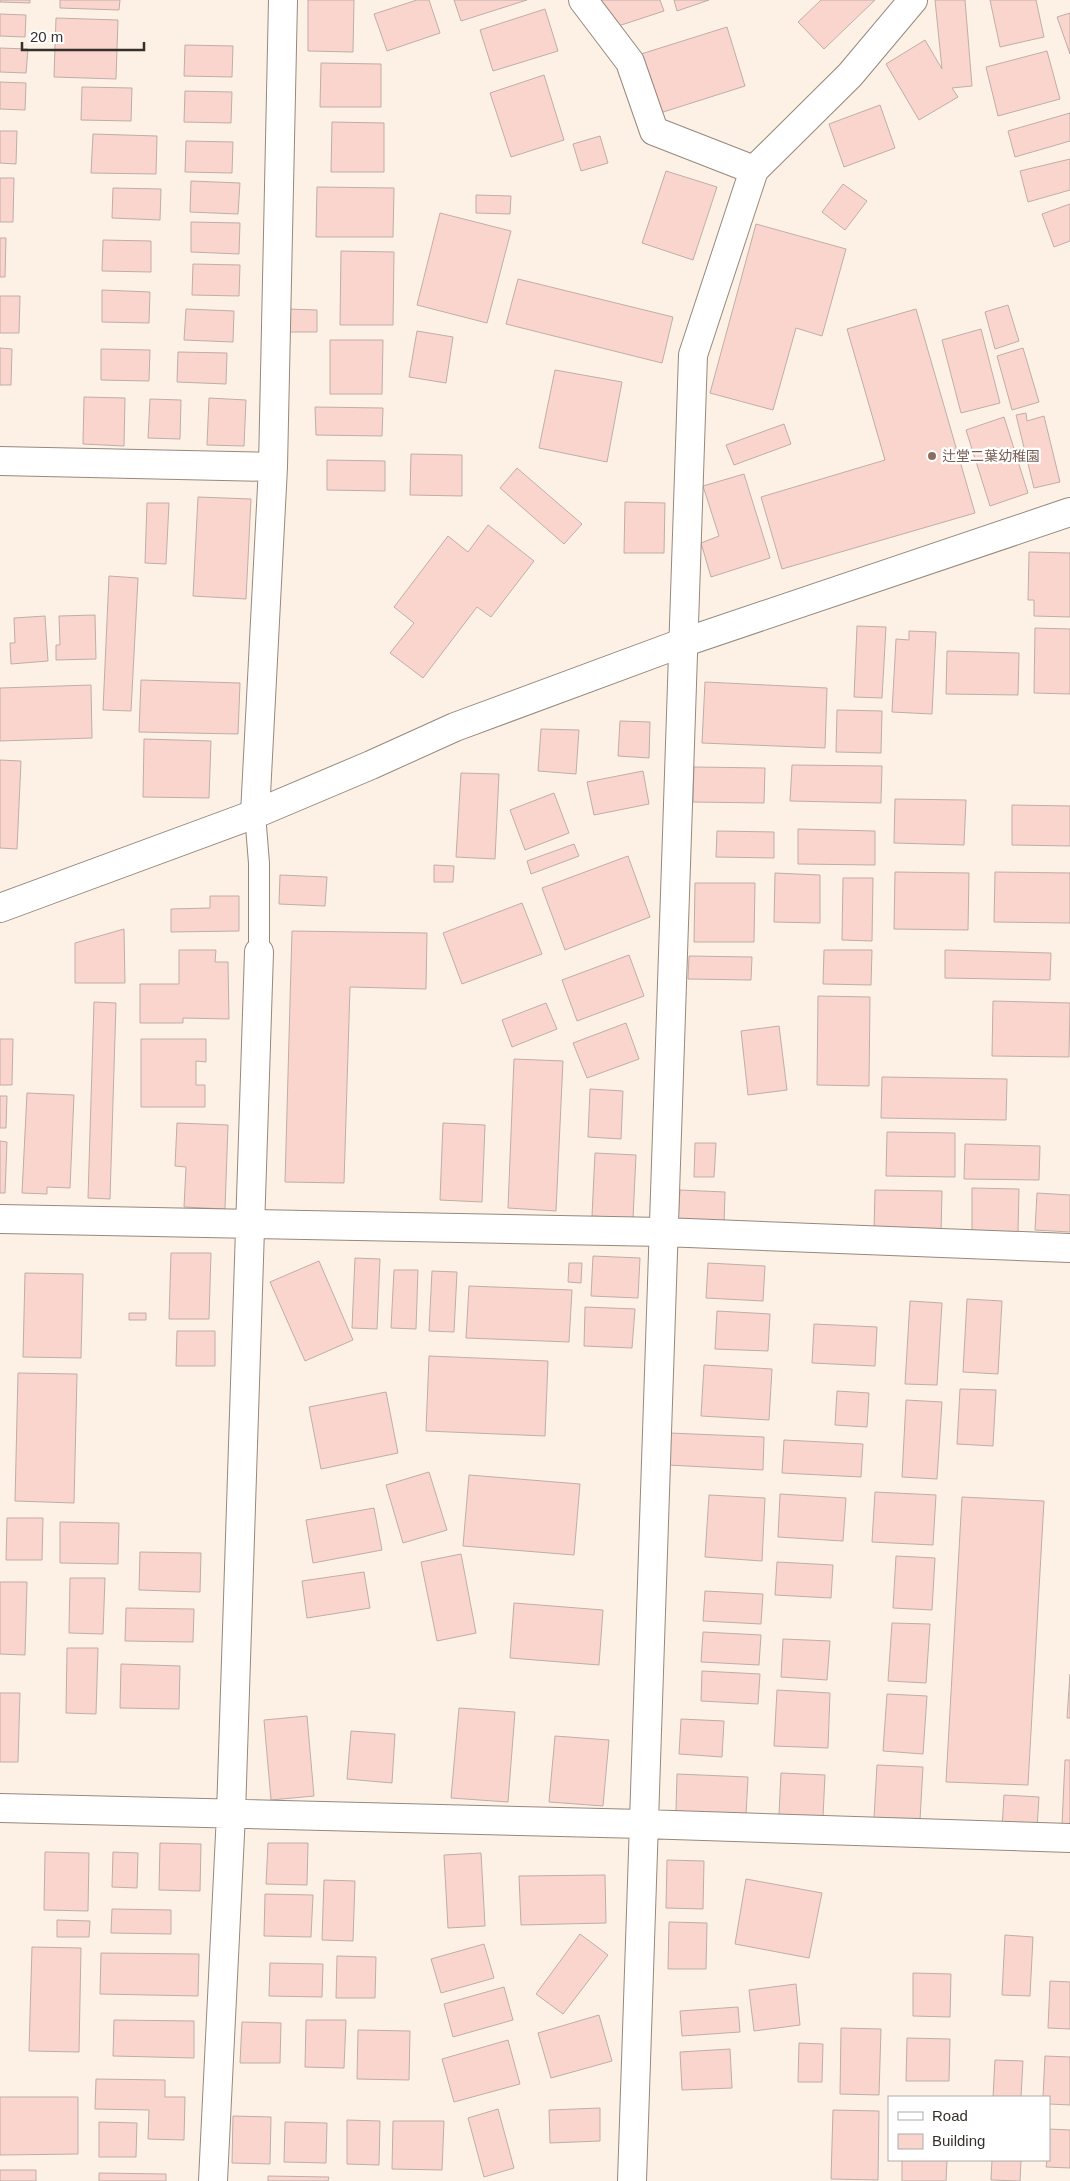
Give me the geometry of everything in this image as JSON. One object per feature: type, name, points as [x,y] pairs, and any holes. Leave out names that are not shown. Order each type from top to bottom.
[{"type":"street","points":[[255,814],[273,467],[283,0]]},
{"type":"street","points":[[582,0],[630,62],[654,131],[754,170]]},
{"type":"street","points":[[632,2181],[693,355],[754,170],[850,75],[913,0]]},
{"type":"street","points":[[0,461],[273,467]]},
{"type":"street","points":[[0,908],[255,814],[455,727],[682,643],[1070,512]]},
{"type":"street","points":[[214,2181],[231,1814],[259,952]]},
{"type":"street","points":[[0,1219],[663,1232],[1070,1248]]},
{"type":"street","points":[[0,1808],[644,1824],[1070,1838]]},
{"type":"lane","points":[[255,814],[259,862],[259,952]]},
{"type":"building","points":[[0,0],[30,0],[30,3],[0,2]]},
{"type":"building","points":[[60,0],[120,0],[119,10],[60,8]]},
{"type":"building","points":[[308,0],[354,0],[353,52],[308,51]]},
{"type":"building","points":[[417,0],[429,0],[440,33],[387,51],[374,14]]},
{"type":"building","points":[[454,0],[527,0],[461,21]]},
{"type":"building","points":[[596,0],[660,0],[664,11],[606,30]]},
{"type":"building","points":[[674,0],[709,0],[677,11]]},
{"type":"building","points":[[821,0],[875,0],[824,49],[798,22]]},
{"type":"building","points":[[935,0],[965,0],[972,86],[952,88],[958,97],[919,120],[886,64],[925,40],[942,69]]},
{"type":"building","points":[[990,0],[1036,0],[1044,37],[1000,47]]},
{"type":"building","points":[[545,9],[558,51],[493,71],[480,30]]},
{"type":"building","points":[[1070,13],[1070,54],[1057,17]]},
{"type":"building","points":[[0,14],[26,15],[25,37],[0,36]]},
{"type":"building","points":[[56,18],[118,20],[116,79],[54,77]]},
{"type":"building","points":[[727,27],[745,86],[657,114],[638,55]]},
{"type":"building","points":[[185,45],[233,46],[232,77],[184,76]]},
{"type":"building","points":[[0,48],[28,49],[26,73],[0,72]]},
{"type":"building","points":[[1047,51],[1060,99],[998,116],[986,67]]},
{"type":"building","points":[[321,63],[381,64],[381,107],[320,107]]},
{"type":"building","points":[[544,75],[564,140],[511,157],[490,93]]},
{"type":"building","points":[[0,82],[26,83],[25,110],[0,109]]},
{"type":"building","points":[[82,87],[132,88],[131,121],[81,120]]},
{"type":"building","points":[[185,91],[232,92],[231,123],[184,122]]},
{"type":"building","points":[[880,105],[895,148],[844,167],[829,124]]},
{"type":"building","points":[[1070,113],[1070,141],[1015,157],[1008,131]]},
{"type":"building","points":[[332,122],[384,123],[384,172],[331,172]]},
{"type":"building","points":[[0,131],[17,131],[16,164],[0,163]]},
{"type":"building","points":[[93,134],[157,136],[156,174],[91,173]]},
{"type":"building","points":[[600,136],[608,163],[581,171],[573,144]]},
{"type":"building","points":[[186,141],[233,142],[232,173],[185,172]]},
{"type":"building","points":[[1070,159],[1070,190],[1028,202],[1020,171]]},
{"type":"building","points":[[666,171],[717,187],[693,260],[642,243]]},
{"type":"building","points":[[0,178],[14,178],[13,222],[0,222]]},
{"type":"building","points":[[191,181],[240,183],[238,214],[190,212]]},
{"type":"building","points":[[843,184],[867,201],[845,230],[822,212]]},
{"type":"building","points":[[317,187],[394,188],[393,237],[316,237]]},
{"type":"building","points":[[113,188],[161,189],[160,220],[112,218]]},
{"type":"building","points":[[476,195],[511,196],[510,214],[476,213]]},
{"type":"building","points":[[1070,204],[1070,241],[1054,247],[1042,214]]},
{"type":"building","points":[[440,213],[511,231],[487,323],[417,305]]},
{"type":"building","points":[[191,222],[240,223],[239,254],[191,252]]},
{"type":"building","points":[[756,224],[846,249],[822,336],[796,328],[773,410],[710,393]]},
{"type":"building","points":[[0,238],[6,238],[5,277],[0,277]]},
{"type":"building","points":[[103,240],[151,241],[151,272],[102,271]]},
{"type":"building","points":[[341,251],[394,252],[393,325],[340,325]]},
{"type":"building","points":[[193,264],[240,265],[239,296],[192,295]]},
{"type":"building","points":[[518,279],[673,317],[662,363],[506,324]]},
{"type":"building","points":[[102,290],[150,292],[149,323],[102,322]]},
{"type":"building","points":[[0,296],[20,296],[19,333],[0,333]]},
{"type":"building","points":[[1008,305],[1019,341],[995,349],[985,312]]},
{"type":"building","points":[[186,309],[234,311],[233,342],[184,340]]},
{"type":"building","points":[[287,309],[317,310],[317,332],[287,332]]},
{"type":"building","points":[[916,309],[975,513],[782,569],[761,497],[885,460],[847,329]]},
{"type":"building","points":[[981,329],[1000,403],[961,413],[942,340]]},
{"type":"building","points":[[417,331],[453,337],[446,383],[409,377]]},
{"type":"building","points":[[330,340],[383,340],[382,394],[330,394]]},
{"type":"building","points":[[0,348],[12,349],[11,385],[0,385]]},
{"type":"building","points":[[1023,348],[1039,402],[1012,410],[997,356]]},
{"type":"building","points":[[101,349],[150,350],[149,381],[101,380]]},
{"type":"building","points":[[178,352],[227,353],[226,384],[177,382]]},
{"type":"building","points":[[555,370],[622,382],[607,462],[539,448]]},
{"type":"building","points":[[84,397],[125,398],[124,446],[83,444]]},
{"type":"building","points":[[209,398],[246,400],[244,446],[207,445]]},
{"type":"building","points":[[150,399],[181,400],[180,439],[148,438]]},
{"type":"building","points":[[315,407],[383,408],[382,436],[316,435]]},
{"type":"building","points":[[1026,413],[1027,421],[1044,416],[1060,482],[1034,488],[1016,415]]},
{"type":"building","points":[[1004,417],[1028,493],[990,506],[966,430]]},
{"type":"building","points":[[784,424],[791,444],[734,465],[726,445]]},
{"type":"building","points":[[411,454],[462,455],[462,496],[410,495]]},
{"type":"building","points":[[327,460],[385,461],[385,491],[327,490]]},
{"type":"building","points":[[517,468],[582,524],[564,544],[500,488]]},
{"type":"building","points":[[744,474],[770,558],[711,577],[701,543],[719,536],[703,486]]},
{"type":"building","points":[[198,497],[251,499],[246,599],[193,596]]},
{"type":"building","points":[[625,502],[665,503],[664,553],[624,553]]},
{"type":"building","points":[[147,503],[169,503],[166,564],[145,563]]},
{"type":"building","points":[[488,525],[534,561],[491,617],[477,607],[423,678],[390,653],[414,623],[394,607],[448,536],[468,552]]},
{"type":"building","points":[[1029,552],[1070,553],[1070,617],[1034,616],[1034,600],[1028,600]]},
{"type":"building","points":[[109,576],[138,578],[131,711],[103,710]]},
{"type":"building","points":[[95,615],[96,659],[56,660],[56,645],[60,645],[59,616]]},
{"type":"building","points":[[45,616],[48,661],[11,664],[10,643],[15,643],[14,618]]},
{"type":"building","points":[[857,626],[886,627],[882,698],[854,697]]},
{"type":"building","points":[[1035,628],[1070,629],[1070,694],[1034,693]]},
{"type":"building","points":[[909,631],[936,632],[932,714],[892,712],[896,639],[909,640]]},
{"type":"building","points":[[947,651],[1019,653],[1018,695],[946,694]]},
{"type":"building","points":[[141,680],[240,683],[238,734],[139,732]]},
{"type":"building","points":[[705,682],[827,688],[825,748],[702,743]]},
{"type":"building","points":[[91,685],[92,738],[0,741],[0,688]]},
{"type":"building","points":[[837,710],[882,711],[881,753],[836,752]]},
{"type":"building","points":[[620,721],[650,722],[649,758],[618,756]]},
{"type":"building","points":[[541,729],[579,730],[576,774],[538,771]]},
{"type":"building","points":[[144,739],[211,741],[209,798],[143,797]]},
{"type":"building","points":[[0,760],[21,761],[17,849],[0,848]]},
{"type":"building","points":[[792,765],[882,766],[881,803],[790,801]]},
{"type":"building","points":[[694,767],[765,768],[764,803],[693,802]]},
{"type":"building","points":[[643,771],[649,804],[594,815],[587,782]]},
{"type":"building","points":[[461,773],[499,774],[495,859],[456,857]]},
{"type":"building","points":[[554,793],[569,833],[525,850],[510,810]]},
{"type":"building","points":[[895,799],[966,800],[964,845],[894,843]]},
{"type":"building","points":[[1012,805],[1070,806],[1070,846],[1012,845]]},
{"type":"building","points":[[798,829],[875,831],[875,865],[798,864]]},
{"type":"building","points":[[717,831],[774,832],[774,858],[716,857]]},
{"type":"building","points":[[574,844],[579,856],[531,874],[527,861]]},
{"type":"building","points":[[628,856],[650,917],[565,950],[542,888]]},
{"type":"building","points":[[434,865],[454,866],[453,882],[434,882]]},
{"type":"building","points":[[895,872],[969,873],[968,930],[894,929]]},
{"type":"building","points":[[995,872],[1070,873],[1070,923],[994,922]]},
{"type":"building","points":[[775,873],[820,875],[820,923],[774,922]]},
{"type":"building","points":[[280,875],[327,877],[325,906],[279,904]]},
{"type":"building","points":[[843,878],[873,878],[872,941],[842,940]]},
{"type":"building","points":[[695,883],[755,883],[754,942],[694,942]]},
{"type":"building","points":[[210,896],[239,896],[239,931],[171,932],[171,909],[210,908]]},
{"type":"building","points":[[522,903],[542,954],[462,984],[443,933]]},
{"type":"building","points":[[124,929],[125,983],[75,983],[75,943]]},
{"type":"building","points":[[292,931],[427,933],[426,989],[350,987],[344,1183],[285,1182]]},
{"type":"building","points":[[179,950],[216,950],[215,962],[228,962],[229,1019],[183,1018],[183,1023],[140,1023],[140,984],[179,984]]},
{"type":"building","points":[[824,950],[872,950],[871,985],[823,984]]},
{"type":"building","points":[[945,950],[1051,953],[1050,980],[945,978]]},
{"type":"building","points":[[629,955],[644,996],[577,1021],[562,980]]},
{"type":"building","points":[[689,956],[752,957],[751,980],[688,979]]},
{"type":"building","points":[[818,996],[870,997],[869,1086],[817,1085]]},
{"type":"building","points":[[993,1001],[1070,1003],[1069,1057],[992,1056]]},
{"type":"building","points":[[94,1002],[116,1003],[110,1199],[88,1198]]},
{"type":"building","points":[[546,1003],[557,1029],[512,1047],[502,1020]]},
{"type":"building","points":[[626,1023],[639,1059],[587,1078],[573,1043]]},
{"type":"building","points":[[779,1026],[787,1090],[748,1095],[741,1031]]},
{"type":"building","points":[[0,1039],[13,1039],[12,1085],[0,1085]]},
{"type":"building","points":[[141,1039],[206,1039],[206,1062],[196,1061],[196,1085],[205,1085],[205,1107],[141,1107]]},
{"type":"building","points":[[514,1059],[563,1061],[556,1211],[508,1208]]},
{"type":"building","points":[[882,1077],[1007,1079],[1006,1120],[881,1118]]},
{"type":"building","points":[[590,1089],[623,1091],[621,1139],[588,1137]]},
{"type":"building","points":[[27,1093],[74,1095],[70,1188],[47,1187],[47,1194],[22,1193]]},
{"type":"building","points":[[0,1096],[7,1096],[6,1128],[0,1128]]},
{"type":"building","points":[[177,1123],[228,1125],[225,1209],[184,1207],[186,1167],[175,1166]]},
{"type":"building","points":[[443,1123],[485,1125],[482,1202],[440,1200]]},
{"type":"building","points":[[887,1132],[955,1133],[955,1177],[886,1176]]},
{"type":"building","points":[[0,1141],[7,1142],[5,1193],[0,1193]]},
{"type":"building","points":[[695,1143],[716,1143],[714,1177],[694,1177]]},
{"type":"building","points":[[965,1144],[1040,1146],[1039,1180],[964,1179]]},
{"type":"building","points":[[595,1153],[636,1155],[633,1218],[592,1216]]},
{"type":"building","points":[[972,1188],[1019,1189],[1018,1233],[972,1232]]},
{"type":"building","points":[[680,1190],[725,1192],[724,1224],[678,1222]]},
{"type":"building","points":[[875,1190],[942,1191],[941,1233],[874,1232]]},
{"type":"building","points":[[1037,1193],[1070,1195],[1070,1232],[1035,1230]]},
{"type":"building","points":[[171,1253],[211,1253],[209,1319],[169,1319]]},
{"type":"building","points":[[593,1256],[640,1258],[638,1298],[591,1296]]},
{"type":"building","points":[[355,1258],[380,1259],[377,1329],[352,1328]]},
{"type":"building","points":[[319,1261],[353,1340],[305,1361],[270,1282]]},
{"type":"building","points":[[569,1263],[582,1263],[581,1283],[568,1282]]},
{"type":"building","points":[[708,1263],[765,1266],[763,1301],[706,1298]]},
{"type":"building","points":[[394,1270],[418,1270],[416,1329],[391,1328]]},
{"type":"building","points":[[432,1271],[457,1272],[454,1332],[429,1331]]},
{"type":"building","points":[[25,1273],[83,1274],[81,1358],[23,1357]]},
{"type":"building","points":[[469,1286],[572,1290],[569,1342],[466,1338]]},
{"type":"building","points":[[967,1299],[1002,1301],[998,1374],[963,1372]]},
{"type":"building","points":[[910,1301],[942,1303],[937,1385],[905,1384]]},
{"type":"building","points":[[585,1307],[635,1309],[632,1348],[584,1346]]},
{"type":"building","points":[[717,1311],[770,1314],[768,1351],[715,1349]]},
{"type":"building","points":[[129,1313],[146,1313],[146,1320],[129,1320]]},
{"type":"building","points":[[814,1324],[877,1327],[875,1366],[812,1363]]},
{"type":"building","points":[[177,1331],[215,1331],[215,1366],[176,1366]]},
{"type":"building","points":[[429,1356],[548,1361],[545,1436],[426,1431]]},
{"type":"building","points":[[704,1365],[772,1369],[769,1420],[701,1416]]},
{"type":"building","points":[[18,1373],[77,1374],[74,1503],[15,1501]]},
{"type":"building","points":[[960,1389],[996,1390],[993,1446],[957,1444]]},
{"type":"building","points":[[837,1391],[869,1393],[867,1427],[835,1425]]},
{"type":"building","points":[[386,1392],[398,1453],[321,1469],[309,1407]]},
{"type":"building","points":[[906,1400],[942,1402],[937,1479],[902,1477]]},
{"type":"building","points":[[670,1433],[764,1437],[763,1470],[668,1465]]},
{"type":"building","points":[[784,1440],[863,1444],[861,1477],[782,1473]]},
{"type":"building","points":[[429,1472],[447,1530],[403,1543],[386,1485]]},
{"type":"building","points":[[469,1475],[580,1484],[574,1555],[463,1546]]},
{"type":"building","points":[[875,1492],[936,1495],[933,1545],[872,1542]]},
{"type":"building","points":[[780,1494],[846,1498],[843,1541],[778,1537]]},
{"type":"building","points":[[709,1495],[765,1498],[762,1561],[705,1557]]},
{"type":"building","points":[[962,1497],[1044,1501],[1028,1785],[946,1782]]},
{"type":"building","points":[[374,1508],[382,1550],[313,1563],[306,1520]]},
{"type":"building","points":[[7,1518],[43,1518],[42,1560],[6,1560]]},
{"type":"building","points":[[60,1522],[119,1523],[118,1564],[60,1563]]},
{"type":"building","points":[[140,1552],[201,1553],[200,1592],[139,1590]]},
{"type":"building","points":[[461,1554],[476,1633],[437,1641],[421,1562]]},
{"type":"building","points":[[896,1556],[935,1558],[932,1610],[893,1608]]},
{"type":"building","points":[[777,1562],[833,1565],[831,1598],[775,1595]]},
{"type":"building","points":[[364,1572],[370,1608],[307,1618],[302,1581]]},
{"type":"building","points":[[70,1578],[105,1578],[103,1634],[69,1633]]},
{"type":"building","points":[[0,1582],[27,1582],[25,1655],[0,1654]]},
{"type":"building","points":[[705,1591],[763,1594],[761,1624],[703,1621]]},
{"type":"building","points":[[514,1603],[603,1610],[599,1665],[510,1658]]},
{"type":"building","points":[[126,1608],[194,1609],[193,1642],[125,1641]]},
{"type":"building","points":[[892,1623],[930,1624],[926,1683],[888,1681]]},
{"type":"building","points":[[703,1632],[761,1635],[759,1665],[701,1662]]},
{"type":"building","points":[[783,1639],[830,1641],[827,1680],[781,1677]]},
{"type":"building","points":[[67,1648],[98,1648],[96,1714],[66,1713]]},
{"type":"building","points":[[121,1664],[180,1666],[179,1709],[120,1708]]},
{"type":"building","points":[[702,1671],[760,1674],[758,1704],[701,1701]]},
{"type":"building","points":[[1070,1674],[1070,1718],[1067,1718]]},
{"type":"building","points":[[777,1690],[830,1693],[828,1748],[774,1746]]},
{"type":"building","points":[[0,1693],[20,1693],[18,1762],[0,1762]]},
{"type":"building","points":[[887,1694],[927,1696],[923,1754],[883,1751]]},
{"type":"building","points":[[459,1708],[515,1712],[508,1802],[451,1798]]},
{"type":"building","points":[[307,1716],[314,1796],[271,1800],[264,1720]]},
{"type":"building","points":[[681,1719],[724,1721],[722,1757],[679,1754]]},
{"type":"building","points":[[351,1731],[395,1734],[392,1783],[347,1779]]},
{"type":"building","points":[[555,1736],[609,1740],[603,1806],[549,1802]]},
{"type":"building","points":[[1065,1760],[1070,1760],[1070,1825],[1062,1825]]},
{"type":"building","points":[[877,1765],[923,1767],[920,1820],[874,1818]]},
{"type":"building","points":[[781,1773],[825,1775],[823,1817],[779,1815]]},
{"type":"building","points":[[677,1774],[748,1777],[746,1815],[676,1811]]},
{"type":"building","points":[[1004,1795],[1039,1797],[1037,1829],[1002,1828]]},
{"type":"building","points":[[160,1843],[201,1844],[200,1891],[159,1890]]},
{"type":"building","points":[[268,1843],[308,1843],[307,1885],[266,1884]]},
{"type":"building","points":[[45,1852],[89,1853],[88,1911],[44,1910]]},
{"type":"building","points":[[113,1852],[138,1853],[137,1888],[112,1887]]},
{"type":"building","points":[[481,1853],[485,1926],[448,1928],[444,1855]]},
{"type":"building","points":[[667,1860],[704,1861],[703,1909],[666,1908]]},
{"type":"building","points":[[605,1875],[606,1923],[521,1925],[519,1876]]},
{"type":"building","points":[[746,1879],[822,1893],[809,1958],[735,1944]]},
{"type":"building","points":[[324,1880],[355,1881],[353,1941],[322,1940]]},
{"type":"building","points":[[265,1894],[313,1895],[311,1937],[264,1936]]},
{"type":"building","points":[[112,1909],[171,1910],[171,1934],[111,1933]]},
{"type":"building","points":[[57,1920],[90,1921],[89,1937],[57,1937]]},
{"type":"building","points":[[669,1922],[707,1923],[706,1969],[668,1969]]},
{"type":"building","points":[[580,1934],[608,1955],[563,2014],[536,1994]]},
{"type":"building","points":[[1005,1935],[1033,1937],[1030,1996],[1002,1995]]},
{"type":"building","points":[[484,1944],[494,1978],[441,1993],[431,1959]]},
{"type":"building","points":[[32,1947],[81,1948],[79,2052],[29,2051]]},
{"type":"building","points":[[101,1953],[199,1954],[198,1996],[100,1994]]},
{"type":"building","points":[[337,1956],[376,1957],[375,1998],[336,1998]]},
{"type":"building","points":[[270,1963],[323,1964],[322,1997],[269,1996]]},
{"type":"building","points":[[913,1973],[951,1974],[950,2017],[913,2016]]},
{"type":"building","points":[[1050,1981],[1070,1982],[1070,2029],[1048,2028]]},
{"type":"building","points":[[796,1984],[800,2025],[754,2031],[749,1990]]},
{"type":"building","points":[[504,1987],[513,2020],[453,2037],[444,2004]]},
{"type":"building","points":[[738,2007],[740,2032],[682,2036],[680,2011]]},
{"type":"building","points":[[599,2015],[612,2061],[551,2078],[538,2033]]},
{"type":"building","points":[[114,2020],[194,2021],[194,2058],[113,2056]]},
{"type":"building","points":[[306,2020],[346,2020],[344,2068],[305,2067]]},
{"type":"building","points":[[242,2022],[281,2023],[280,2063],[240,2063]]},
{"type":"building","points":[[841,2028],[881,2029],[879,2095],[840,2094]]},
{"type":"building","points":[[358,2030],[410,2031],[409,2080],[357,2079]]},
{"type":"building","points":[[907,2038],[950,2039],[949,2081],[906,2081]]},
{"type":"building","points":[[508,2040],[520,2084],[454,2102],[442,2059]]},
{"type":"building","points":[[799,2043],[823,2044],[822,2082],[798,2082]]},
{"type":"building","points":[[730,2049],[732,2088],[682,2090],[680,2052]]},
{"type":"building","points":[[1045,2056],[1070,2057],[1070,2105],[1050,2104],[1050,2096],[1043,2096]]},
{"type":"building","points":[[995,2060],[1023,2061],[1021,2096],[993,2096]]},
{"type":"building","points":[[96,2079],[165,2080],[165,2097],[185,2097],[184,2140],[148,2139],[149,2110],[95,2109]]},
{"type":"building","points":[[0,2097],[78,2097],[78,2154],[0,2155]]},
{"type":"building","points":[[600,2108],[600,2141],[550,2143],[549,2110]]},
{"type":"building","points":[[498,2109],[514,2168],[484,2177],[468,2118]]},
{"type":"building","points":[[833,2110],[879,2111],[878,2180],[831,2179]]},
{"type":"building","points":[[233,2116],[271,2117],[270,2164],[232,2163]]},
{"type":"building","points":[[347,2120],[380,2121],[379,2165],[347,2164]]},
{"type":"building","points":[[393,2121],[444,2121],[442,2170],[392,2169]]},
{"type":"building","points":[[99,2122],[137,2123],[136,2157],[99,2157]]},
{"type":"building","points":[[285,2122],[327,2123],[326,2163],[284,2162]]},
{"type":"building","points":[[1050,2129],[1070,2130],[1070,2168],[1046,2167],[1047,2161],[1050,2161]]},
{"type":"building","points":[[902,2161],[947,2161],[946,2181],[902,2181]]},
{"type":"building","points":[[992,2161],[1021,2161],[1020,2181],[991,2180]]},
{"type":"building","points":[[0,2170],[36,2170],[36,2181],[0,2181]]},
{"type":"building","points":[[99,2173],[166,2174],[166,2181],[99,2181]]},
{"type":"building","points":[[268,2176],[329,2177],[328,2181],[268,2181]]},
{"type":"place","name":"辻堂二葉幼稚園","points":[[932,456]]}]
